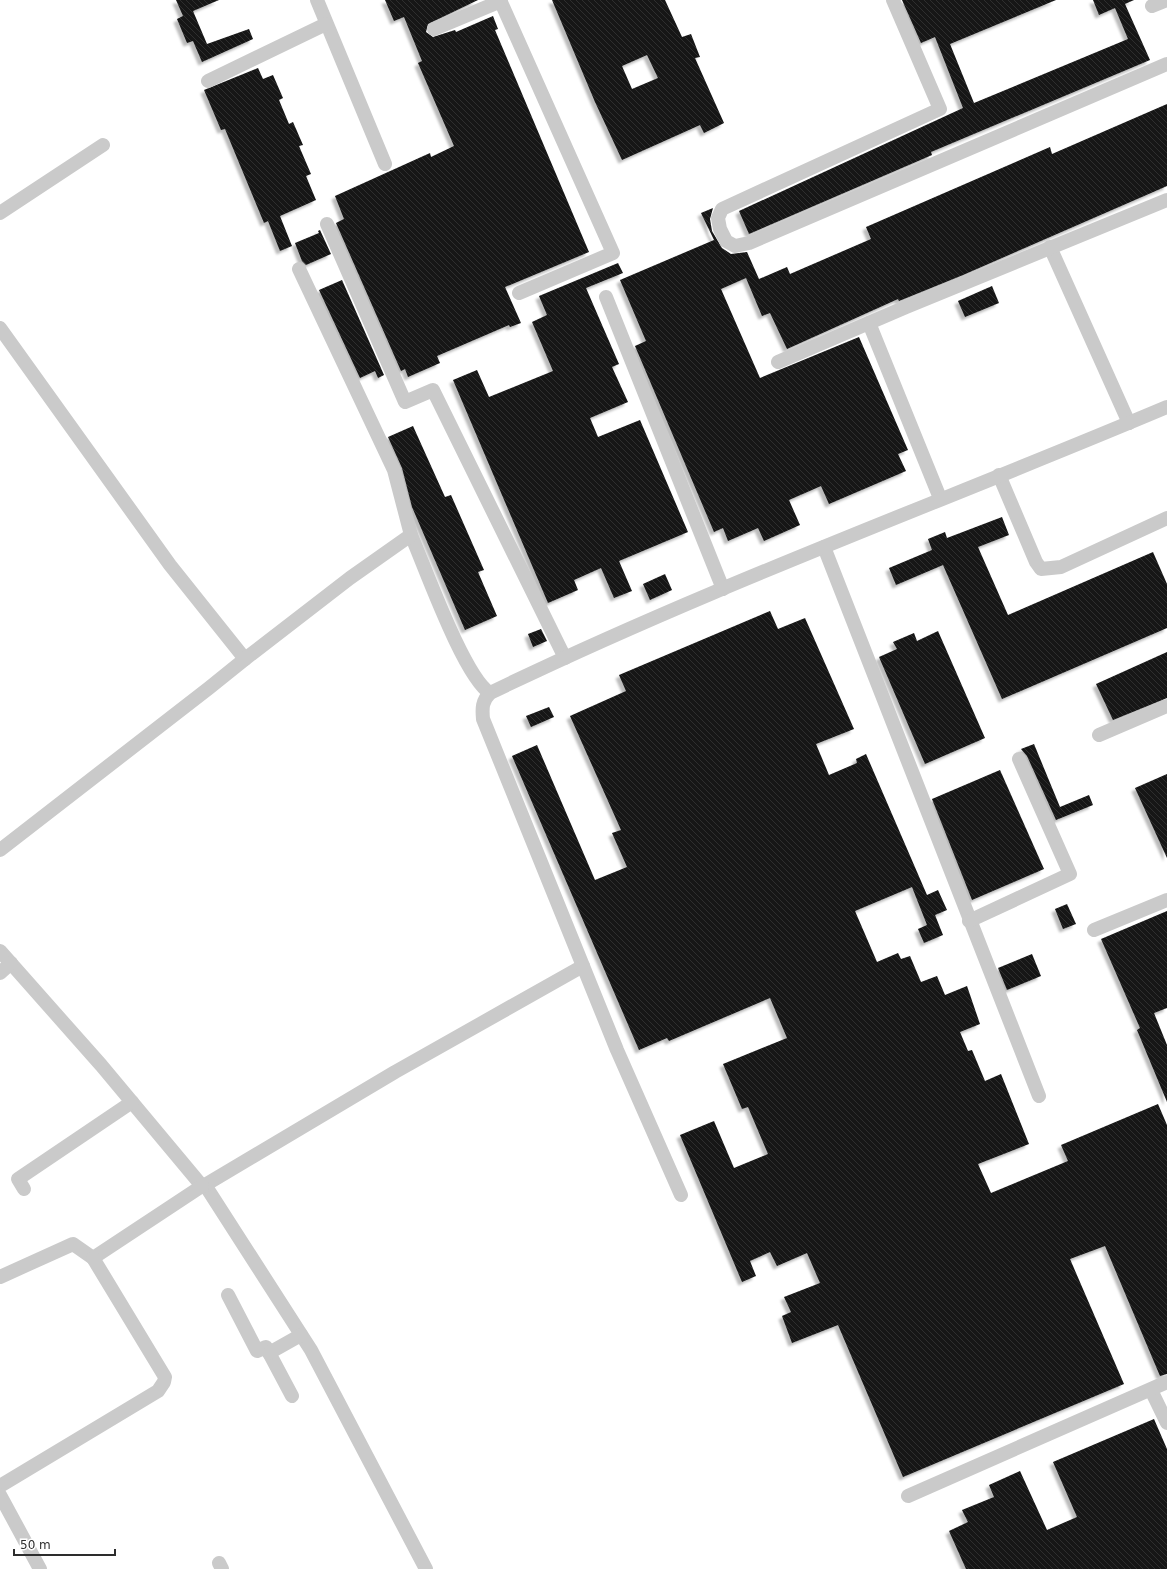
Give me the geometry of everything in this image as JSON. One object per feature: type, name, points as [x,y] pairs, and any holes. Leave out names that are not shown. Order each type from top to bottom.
[{"type":"street","points":[[318,0],[326,24],[385,164]]},
{"type":"street","points":[[893,0],[940,109],[722,209],[718,218],[720,229],[726,241],[735,246],[749,243],[1167,64]]},
{"type":"street","points":[[1152,6],[1167,0]]},
{"type":"street","points":[[434,29],[500,1],[613,253],[519,293]]},
{"type":"street","points":[[208,81],[326,24]]},
{"type":"street","points":[[0,212],[102,145]]},
{"type":"street","points":[[778,362],[1050,247],[1167,200]]},
{"type":"street","points":[[327,224],[405,402],[433,390],[565,658]]},
{"type":"street","points":[[1050,247],[1128,423]]},
{"type":"street","points":[[299,269],[394,470],[411,535],[466,664],[482,686],[490,693]]},
{"type":"street","points":[[606,297],[723,589]]},
{"type":"street","points":[[869,323],[940,498]]},
{"type":"street","points":[[0,328],[170,565],[245,659]]},
{"type":"street","points":[[681,1195],[617,1050],[483,719],[482,705],[490,693],[565,658],[723,589],[940,498],[999,476],[1167,407]]},
{"type":"street","points":[[999,476],[1036,562],[1041,569],[1061,567],[1167,518]]},
{"type":"street","points":[[0,850],[350,578],[411,535]]},
{"type":"street","points":[[824,547],[1039,1096]]},
{"type":"street","points":[[1099,735],[1167,706]]},
{"type":"street","points":[[969,920],[1070,874],[1019,759]]},
{"type":"street","points":[[1094,930],[1167,900]]},
{"type":"street","points":[[0,952],[204,1186],[301,1336],[426,1569]]},
{"type":"street","points":[[0,973],[11,963]]},
{"type":"street","points":[[93,1258],[204,1186],[395,1072],[583,966]]},
{"type":"street","points":[[24,1189],[18,1179],[132,1102]]},
{"type":"street","points":[[0,1277],[73,1244],[93,1258],[165,1377],[164,1382],[158,1391],[0,1486]]},
{"type":"street","points":[[228,1295],[257,1351],[266,1347],[292,1396]]},
{"type":"street","points":[[269,1353],[301,1336]]},
{"type":"street","points":[[908,1496],[1167,1382]]},
{"type":"street","points":[[1151,1390],[1167,1423]]},
{"type":"street","points":[[0,1495],[40,1569]]},
{"type":"building","points":[[176,0],[219,0],[193,11],[207,44],[249,29],[253,39],[202,62],[193,41],[187,43],[177,19],[183,16]]},
{"type":"building","points":[[385,0],[478,0],[428,24],[426,32],[433,37],[455,30],[456,32],[493,16],[498,29],[495,30],[589,252],[505,287],[521,323],[510,327],[509,325],[437,356],[440,363],[408,377],[405,369],[401,371],[336,223],[344,219],[335,196],[430,153],[431,157],[454,146],[418,63],[422,61],[404,17],[394,21]]},
{"type":"building","points":[[552,0],[665,0],[682,37],[691,34],[700,57],[695,58],[724,123],[704,133],[700,125],[622,160],[595,102]],"holes":[[[647,55],[658,78],[632,89],[622,66]]]},
{"type":"building","points":[[902,0],[1056,0],[950,44],[974,103],[1128,39],[1115,8],[1099,15],[1093,0],[1134,0],[1125,4],[1150,60],[931,152],[932,155],[749,234],[739,211],[963,108],[935,37],[921,43]]},
{"type":"building","points":[[258,68],[263,79],[273,75],[283,98],[279,100],[289,124],[293,122],[303,145],[299,146],[311,174],[306,176],[316,200],[280,216],[292,246],[280,251],[268,221],[264,223],[225,129],[221,130],[204,90]]},
{"type":"building","points":[[1167,104],[1167,186],[963,275],[899,301],[898,299],[787,349],[770,313],[762,316],[746,278],[721,289],[760,378],[859,337],[908,450],[898,454],[906,471],[829,504],[821,486],[789,500],[800,525],[764,541],[758,528],[728,541],[723,528],[714,532],[635,346],[646,341],[620,280],[714,240],[701,213],[713,208],[710,219],[712,231],[722,248],[731,254],[747,252],[759,279],[787,267],[790,274],[871,239],[866,227],[1050,147],[1052,154]]},
{"type":"building","points":[[320,230],[331,254],[306,265],[302,261],[295,243],[319,233],[318,231]]},
{"type":"building","points":[[618,263],[623,273],[586,288],[619,364],[612,367],[628,402],[590,418],[598,437],[640,420],[688,532],[619,561],[632,591],[614,598],[601,568],[574,580],[578,590],[548,603],[453,380],[477,370],[489,397],[553,371],[532,322],[547,315],[539,296]]},
{"type":"building","points":[[342,280],[384,375],[378,378],[375,371],[360,378],[319,290]]},
{"type":"building","points":[[992,286],[999,303],[965,317],[958,301]]},
{"type":"building","points":[[413,426],[445,497],[451,495],[484,570],[478,572],[497,616],[465,630],[412,507],[402,468],[388,437]]},
{"type":"building","points":[[1002,517],[1009,535],[978,547],[1008,615],[1153,552],[1167,584],[1167,628],[1002,699],[943,565],[896,585],[889,568],[932,550],[928,539],[945,532],[947,538]]},
{"type":"building","points":[[665,574],[672,590],[650,600],[643,584]]},
{"type":"building","points":[[770,611],[778,629],[805,618],[854,729],[816,744],[829,775],[857,763],[856,759],[866,754],[927,895],[938,890],[947,910],[935,915],[943,935],[924,943],[918,929],[927,925],[912,887],[855,911],[877,962],[898,953],[901,959],[910,956],[921,982],[937,976],[945,995],[967,986],[980,1024],[960,1032],[968,1051],[972,1050],[985,1081],[1001,1074],[1029,1144],[978,1164],[991,1193],[1068,1161],[1061,1145],[1158,1104],[1167,1125],[1167,1374],[1160,1376],[1105,1246],[1070,1259],[1124,1384],[903,1477],[838,1325],[792,1343],[782,1316],[791,1312],[784,1297],[820,1283],[807,1253],[777,1266],[770,1252],[750,1261],[756,1276],[742,1282],[680,1135],[714,1121],[734,1168],[768,1154],[748,1107],[742,1109],[723,1064],[787,1038],[770,998],[669,1041],[667,1038],[639,1050],[512,756],[537,745],[595,880],[627,867],[612,833],[621,830],[570,716],[626,691],[619,675]]},
{"type":"building","points":[[541,629],[547,641],[533,647],[528,634]]},
{"type":"building","points":[[938,631],[985,738],[925,764],[879,657],[897,649],[893,642],[914,633],[917,641]]},
{"type":"building","points":[[1167,652],[1167,698],[1113,720],[1096,684]]},
{"type":"building","points":[[549,707],[554,717],[531,727],[526,716]]},
{"type":"building","points":[[1034,744],[1060,807],[1089,795],[1093,805],[1056,820],[1027,756],[1021,749]]},
{"type":"building","points":[[1000,770],[1044,869],[972,900],[932,799]]},
{"type":"building","points":[[1167,774],[1167,858],[1135,788]]},
{"type":"building","points":[[1067,904],[1076,924],[1063,929],[1055,909]]},
{"type":"building","points":[[1167,911],[1167,1008],[1154,1013],[1167,1045],[1167,1102],[1137,1030],[1140,1028],[1101,939]]},
{"type":"building","points":[[1032,954],[1041,976],[1007,990],[998,968]]},
{"type":"building","points":[[1154,1419],[1167,1449],[1167,1569],[966,1569],[949,1531],[968,1522],[962,1510],[994,1497],[989,1485],[1020,1471],[1047,1530],[1077,1517],[1053,1462]]}]
